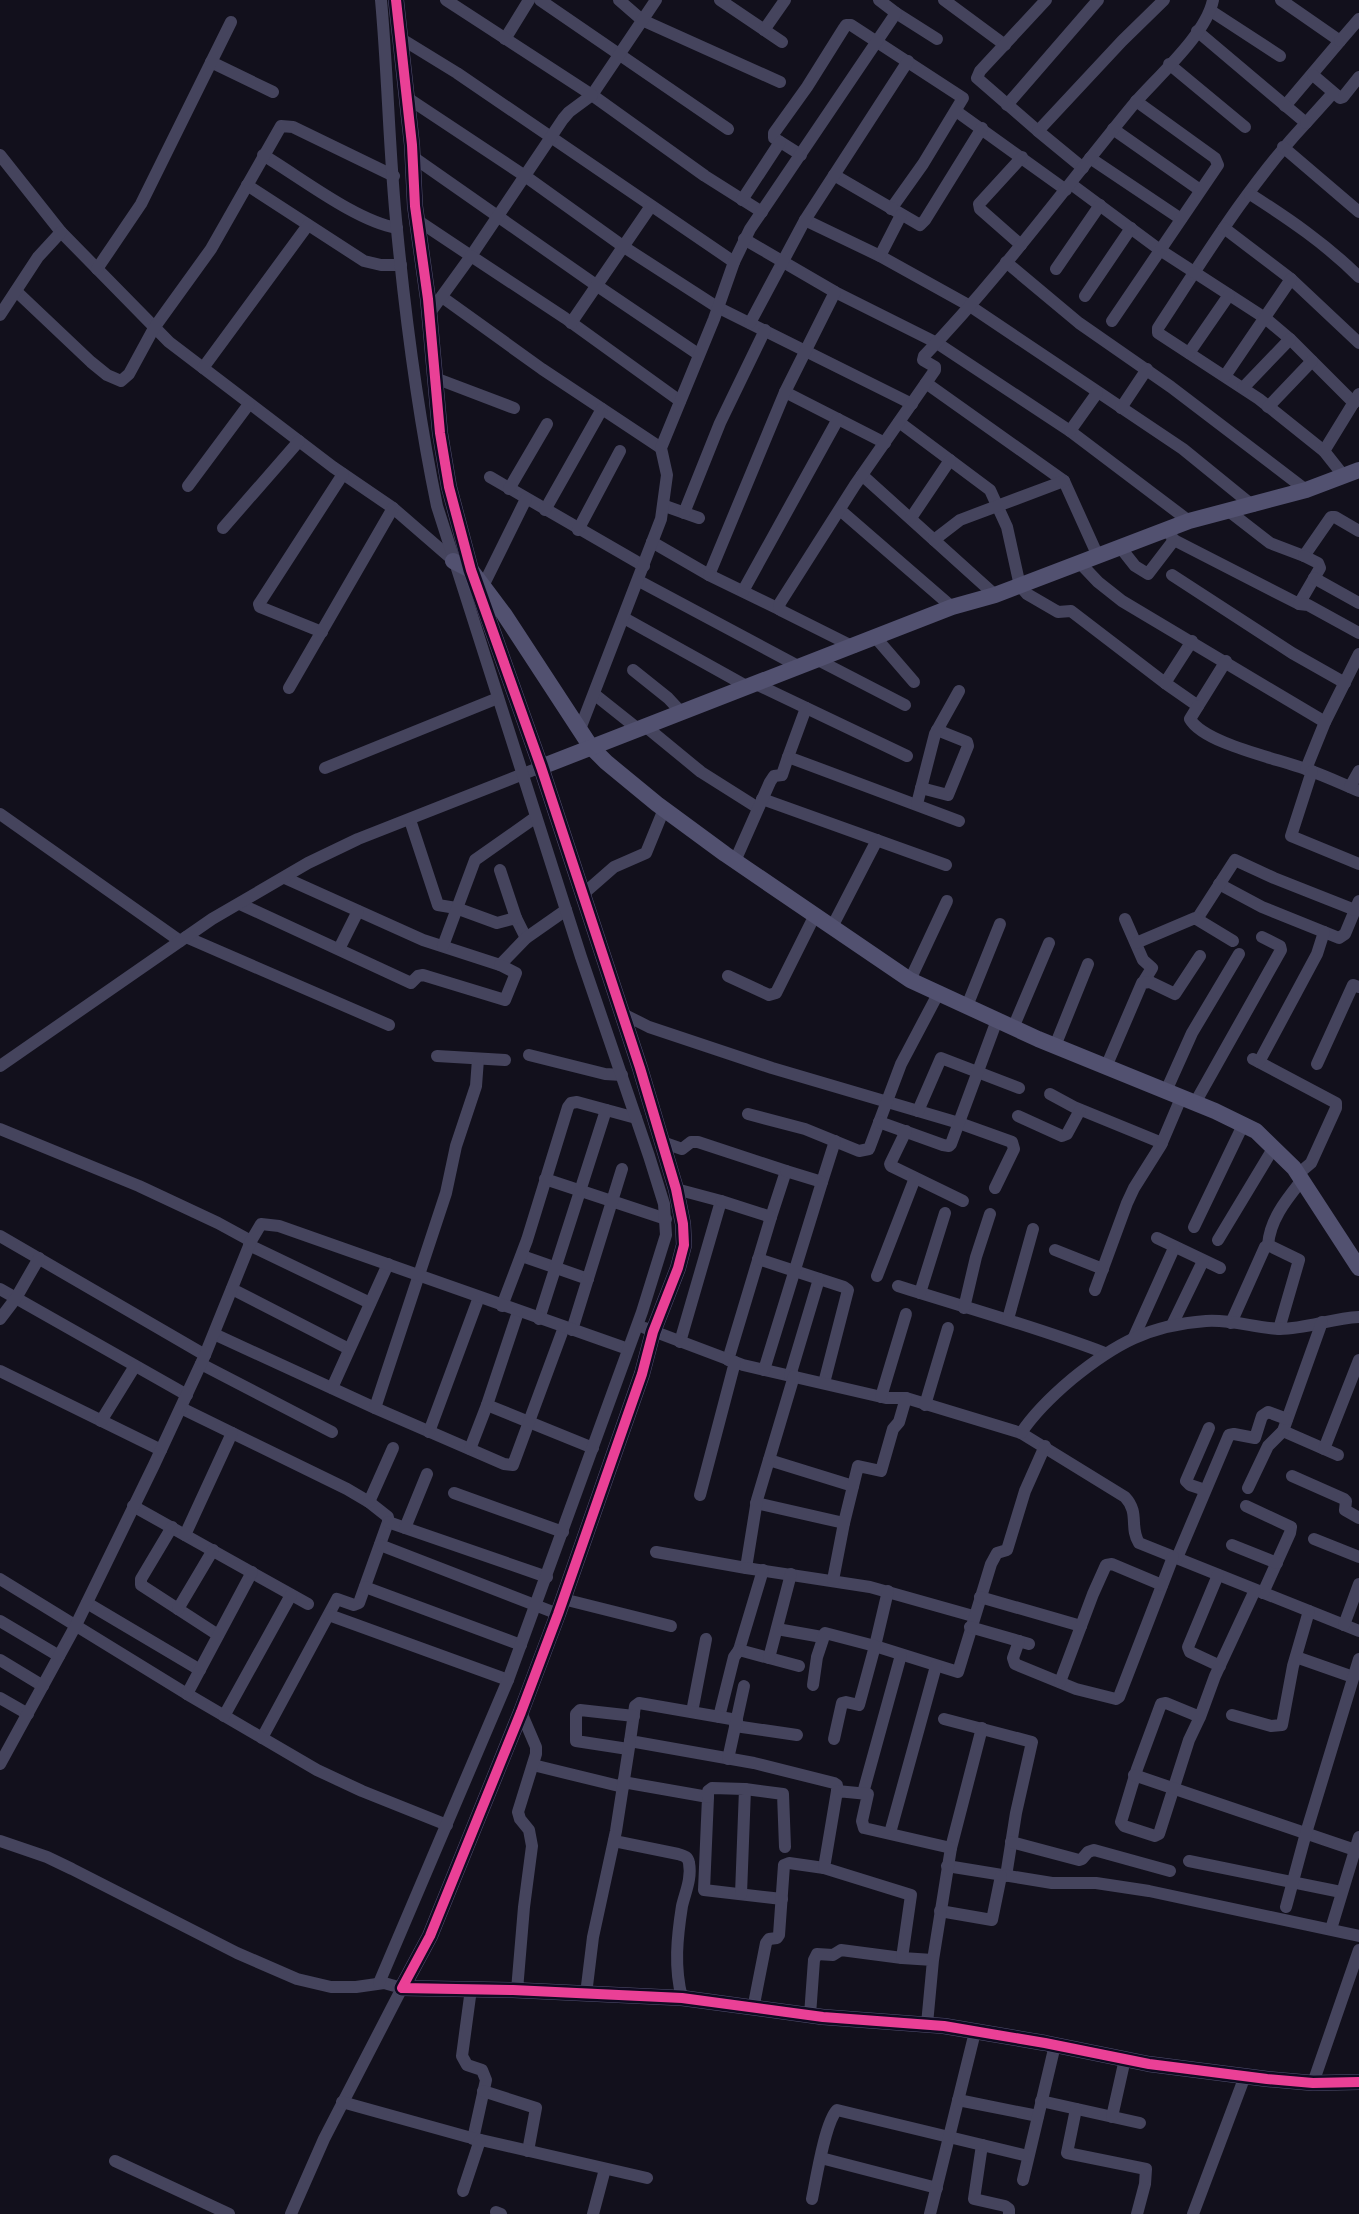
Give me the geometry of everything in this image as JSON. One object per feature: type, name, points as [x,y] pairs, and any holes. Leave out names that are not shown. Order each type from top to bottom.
[{"type":"street","points":[[381,0],[397,228],[429,314],[446,473],[462,565],[498,698],[532,771],[582,895],[590,953],[622,1075],[664,1204],[666,1219],[666,1235],[645,1328],[642,1374],[550,1607],[521,1712],[430,1936],[392,1985]]},
{"type":"street","points":[[291,2214],[392,1985],[447,1825],[521,1645],[550,1607],[547,1577],[628,1349],[645,1328],[678,1268],[684,1245],[676,1189],[621,1013],[566,909],[536,817],[532,771],[462,565],[437,506],[422,430],[410,262],[417,220],[396,0]]},
{"type":"street","points":[[446,0],[762,212]]},
{"type":"street","points":[[506,38],[530,0]]},
{"type":"street","points":[[540,0],[729,129]]},
{"type":"street","points":[[619,0],[642,20],[780,82]]},
{"type":"street","points":[[429,314],[569,112],[592,96],[656,0]]},
{"type":"street","points":[[720,0],[782,42]]},
{"type":"street","points":[[764,30],[785,0]]},
{"type":"street","points":[[879,0],[937,39]]},
{"type":"street","points":[[944,0],[1005,45]]},
{"type":"street","points":[[1046,0],[977,78],[1038,131],[1181,219]]},
{"type":"street","points":[[1007,105],[1098,0]]},
{"type":"street","points":[[1038,131],[1164,0]]},
{"type":"street","points":[[1281,0],[1340,41]]},
{"type":"street","points":[[779,609],[780,603],[862,475],[936,369],[924,362],[923,358],[971,306],[1136,102],[1197,32],[1212,5],[1280,56]]},
{"type":"street","points":[[580,729],[639,581],[664,506],[667,475],[661,448],[744,239],[896,13]]},
{"type":"street","points":[[1286,106],[1359,19]]},
{"type":"street","points":[[97,269],[141,204],[231,22]]},
{"type":"street","points":[[801,155],[774,138],[774,133],[846,25],[851,25],[878,41],[961,95],[963,101],[896,212],[880,256]]},
{"type":"street","points":[[1197,32],[1306,123]]},
{"type":"street","points":[[400,38],[552,136],[734,262]]},
{"type":"street","points":[[750,323],[805,220],[908,61]]},
{"type":"street","points":[[211,62],[273,92]]},
{"type":"street","points":[[1169,64],[1245,127]]},
{"type":"street","points":[[1313,75],[1340,98],[1359,77]]},
{"type":"street","points":[[0,1066],[183,939],[330,852],[952,607],[1020,586],[1097,554],[1170,535],[1189,521],[1306,491],[1351,472],[1243,388],[1157,330],[1224,228],[1283,147],[1333,93]]},
{"type":"street","points":[[406,97],[526,176],[624,247],[717,307],[912,404]]},
{"type":"street","points":[[1112,321],[1217,168],[1218,161],[1136,102]]},
{"type":"street","points":[[956,111],[1022,157],[1100,205],[1194,274],[1265,318],[1356,398],[1324,451]]},
{"type":"street","points":[[16,291],[91,362],[115,380],[126,379],[154,328],[211,249],[277,130],[285,126],[293,127],[394,176]]},
{"type":"street","points":[[834,175],[917,224],[923,224],[982,128]]},
{"type":"street","points":[[1114,130],[1200,190]]},
{"type":"street","points":[[742,200],[780,142]]},
{"type":"street","points":[[1283,147],[1359,212]]},
{"type":"street","points":[[263,155],[375,223],[397,228]]},
{"type":"street","points":[[413,157],[698,354]]},
{"type":"street","points":[[1020,244],[980,209],[979,204],[1022,157]]},
{"type":"street","points":[[3,165],[61,232],[154,328],[249,404],[393,508],[462,565],[483,586],[504,614],[591,747],[606,762],[734,861],[910,980],[1013,1028],[1256,1131],[1300,1177],[1359,1268]]},
{"type":"street","points":[[247,185],[364,261],[381,265],[410,262]]},
{"type":"street","points":[[1250,194],[1307,231],[1359,276]]},
{"type":"street","points":[[1056,269],[1100,205]]},
{"type":"street","points":[[571,323],[651,206]]},
{"type":"street","points":[[417,220],[571,323],[680,401]]},
{"type":"street","points":[[805,220],[880,256],[971,306],[1183,449],[1252,506]]},
{"type":"street","points":[[203,368],[308,225]]},
{"type":"street","points":[[1086,296],[1131,228]]},
{"type":"street","points":[[1224,228],[1291,279],[1359,343]]},
{"type":"street","points":[[0,315],[38,257],[61,232]]},
{"type":"street","points":[[744,239],[835,292],[937,343],[1070,431],[1189,521]]},
{"type":"street","points":[[1006,262],[1079,323],[1147,369],[1306,491]]},
{"type":"street","points":[[1225,376],[1291,279]]},
{"type":"street","points":[[709,575],[785,392],[835,292]]},
{"type":"street","points":[[1189,353],[1229,295]]},
{"type":"street","points":[[442,297],[661,448]]},
{"type":"street","points":[[684,513],[720,423],[765,330]]},
{"type":"street","points":[[1243,388],[1290,339]]},
{"type":"street","points":[[1268,407],[1312,360]]},
{"type":"street","points":[[1121,408],[1147,369]]},
{"type":"street","points":[[435,378],[514,408]]},
{"type":"street","points":[[926,383],[1064,481],[1097,554]]},
{"type":"street","points":[[785,392],[885,443]]},
{"type":"street","points":[[1070,431],[1097,393]]},
{"type":"street","points":[[188,486],[249,404]]},
{"type":"street","points":[[545,510],[602,409]]},
{"type":"street","points":[[743,591],[838,419]]},
{"type":"street","points":[[900,422],[990,490],[1007,527],[1020,586],[1027,594],[1058,612],[1071,611],[1198,706]]},
{"type":"street","points":[[509,489],[547,424]]},
{"type":"street","points":[[223,528],[299,441]]},
{"type":"street","points":[[578,530],[620,451]]},
{"type":"street","points":[[911,519],[950,460]]},
{"type":"street","points":[[322,632],[258,604],[343,474]]},
{"type":"street","points":[[862,475],[995,595]]},
{"type":"street","points":[[490,477],[644,566]]},
{"type":"street","points":[[934,540],[960,520],[1064,481]]},
{"type":"street","points":[[483,586],[526,499]]},
{"type":"street","points":[[664,506],[699,518]]},
{"type":"street","points":[[289,688],[393,508]]},
{"type":"street","points":[[840,510],[952,607]]},
{"type":"street","points":[[1230,512],[1270,543],[1304,556],[1320,566],[1299,604]]},
{"type":"street","points":[[1304,556],[1331,517],[1359,531]]},
{"type":"street","points":[[1119,547],[1135,566],[1148,574],[1170,535]]},
{"type":"street","points":[[1170,535],[1359,633]]},
{"type":"street","points":[[652,542],[709,575],[854,647]]},
{"type":"street","points":[[1079,562],[1122,601],[1325,722]]},
{"type":"street","points":[[1172,575],[1292,653],[1345,683]]},
{"type":"street","points":[[1314,578],[1359,603]]},
{"type":"street","points":[[639,581],[800,667]]},
{"type":"street","points":[[624,618],[752,685],[906,756]]},
{"type":"street","points":[[876,638],[914,682]]},
{"type":"street","points":[[1165,683],[1192,641]]},
{"type":"street","points":[[1359,654],[1325,722],[1291,836],[1359,864]]},
{"type":"street","points":[[818,660],[905,705]]},
{"type":"street","points":[[1226,662],[1190,719],[1195,728],[1247,751],[1309,770],[1354,789],[1359,771]]},
{"type":"street","points":[[633,670],[681,712]]},
{"type":"street","points":[[917,804],[929,749],[959,691]]},
{"type":"street","points":[[594,694],[701,772],[760,803],[946,865]]},
{"type":"street","points":[[325,768],[498,698]]},
{"type":"street","points":[[734,861],[772,778],[782,775],[806,708]]},
{"type":"street","points":[[922,788],[948,795],[968,746],[967,742],[937,730]]},
{"type":"street","points":[[789,757],[959,821]]},
{"type":"street","points":[[582,895],[614,867],[646,853],[664,809]]},
{"type":"street","points":[[0,814],[183,939],[389,1025]]},
{"type":"street","points":[[443,946],[475,860],[536,817]]},
{"type":"street","points":[[410,820],[438,905],[456,908],[497,923],[516,918]]},
{"type":"street","points":[[832,927],[877,840]]},
{"type":"street","points":[[1136,943],[1197,919],[1219,884],[1234,861],[1238,859],[1274,878],[1357,905],[1343,937],[1262,907],[1219,884]]},
{"type":"street","points":[[500,870],[516,918],[526,938]]},
{"type":"street","points":[[240,904],[411,983],[423,975],[502,1000],[507,997],[516,973],[500,965],[421,939],[285,878]]},
{"type":"street","points":[[910,980],[947,901]]},
{"type":"street","points":[[500,965],[526,938],[566,909]]},
{"type":"street","points":[[339,949],[358,911]]},
{"type":"street","points":[[728,976],[769,995],[776,993],[815,915]]},
{"type":"street","points":[[1106,1067],[1152,968],[1143,960],[1125,919]]},
{"type":"street","points":[[1197,919],[1233,941]]},
{"type":"street","points":[[967,1006],[1000,924]]},
{"type":"street","points":[[1231,1323],[1268,1245],[1272,1225],[1311,1163],[1336,1108],[1336,1102],[1256,1060],[1317,954],[1325,932]]},
{"type":"street","points":[[1096,1290],[1134,1188],[1162,1143],[1181,1097],[1281,950],[1280,946],[1262,937]]},
{"type":"street","points":[[1013,1028],[1049,943]]},
{"type":"street","points":[[1181,1097],[1192,1033],[1239,954]]},
{"type":"street","points":[[1144,981],[1175,994],[1200,956]]},
{"type":"street","points":[[1055,1046],[1088,964]]},
{"type":"street","points":[[1317,1064],[1353,985],[1359,987]]},
{"type":"street","points":[[747,1114],[792,1125],[865,1152],[869,1149],[901,1064],[938,994]]},
{"type":"street","points":[[621,1013],[649,1027],[760,1064],[1008,1140],[1014,1145],[995,1188]]},
{"type":"street","points":[[879,1122],[949,1146],[997,1020]]},
{"type":"street","points":[[529,1055],[605,1074],[622,1075]]},
{"type":"street","points":[[437,1056],[505,1060]]},
{"type":"street","points":[[918,1111],[941,1058],[1019,1087]]},
{"type":"street","points":[[375,1408],[419,1276],[476,1086],[478,1059]]},
{"type":"street","points":[[1049,1094],[1080,1110],[1162,1143]]},
{"type":"street","points":[[502,1306],[522,1256],[568,1107],[577,1102],[636,1118]]},
{"type":"street","points":[[539,1319],[606,1110]]},
{"type":"street","points":[[1018,1116],[1062,1136],[1067,1135],[1080,1110]]},
{"type":"street","points":[[1194,1227],[1243,1125]]},
{"type":"street","points":[[0,1129],[139,1186],[370,1303]]},
{"type":"street","points":[[906,1131],[891,1167],[963,1201]]},
{"type":"street","points":[[764,1370],[835,1141]]},
{"type":"street","points":[[662,1142],[682,1149],[694,1142],[705,1144],[822,1182]]},
{"type":"street","points":[[1218,1240],[1274,1147]]},
{"type":"street","points":[[214,1334],[470,1450],[513,1465],[588,1279],[622,1169]]},
{"type":"street","points":[[700,1495],[758,1259],[786,1171]]},
{"type":"street","points":[[877,1276],[915,1178]]},
{"type":"street","points":[[545,1179],[666,1219]]},
{"type":"street","points":[[676,1189],[771,1217]]},
{"type":"street","points":[[680,1342],[722,1201]]},
{"type":"street","points":[[919,1293],[945,1213]]},
{"type":"street","points":[[964,1308],[990,1214]]},
{"type":"street","points":[[0,1765],[4,1748],[27,1714],[87,1603],[203,1360],[250,1243],[261,1224],[270,1224],[388,1264],[628,1349]]},
{"type":"street","points":[[1008,1319],[1033,1229]]},
{"type":"street","points":[[0,1236],[203,1360],[332,1432]]},
{"type":"street","points":[[1157,1238],[1220,1268]]},
{"type":"street","points":[[1268,1245],[1298,1259],[1279,1329]]},
{"type":"street","points":[[1134,1337],[1174,1248]]},
{"type":"street","points":[[1055,1250],[1104,1269]]},
{"type":"street","points":[[522,1256],[588,1279]]},
{"type":"street","points":[[0,1320],[39,1258]]},
{"type":"street","points":[[758,1259],[844,1287],[848,1293],[824,1383]]},
{"type":"street","points":[[1172,1325],[1203,1261]]},
{"type":"street","points":[[332,1388],[388,1264]]},
{"type":"street","points":[[746,1568],[756,1503],[819,1279]]},
{"type":"street","points":[[898,1286],[964,1308],[1008,1319],[1105,1353]]},
{"type":"street","points":[[0,1289],[135,1366],[232,1433],[369,1502],[384,1513],[388,1522],[357,1605],[337,1599],[262,1738]]},
{"type":"street","points":[[232,1289],[349,1349]]},
{"type":"street","points":[[429,1432],[480,1297]]},
{"type":"street","points":[[470,1450],[518,1312]]},
{"type":"street","points":[[881,1397],[906,1314]]},
{"type":"street","points":[[1021,1433],[1051,1397],[1105,1353],[1134,1337],[1172,1325],[1208,1321],[1279,1329],[1359,1317]]},
{"type":"street","points":[[1248,1488],[1268,1446],[1285,1425],[1322,1322]]},
{"type":"street","points":[[645,1328],[732,1361],[764,1370],[881,1397],[906,1398],[1021,1433],[1125,1497],[1132,1504],[1135,1536],[1139,1543],[1359,1631]]},
{"type":"street","points":[[925,1405],[948,1328]]},
{"type":"street","points":[[1324,1449],[1359,1360]]},
{"type":"street","points":[[101,1421],[135,1366]]},
{"type":"street","points":[[0,1371],[160,1450]]},
{"type":"street","points":[[833,1580],[858,1466],[878,1471],[882,1468],[893,1429],[899,1422],[906,1398]]},
{"type":"street","points":[[487,1405],[593,1448]]},
{"type":"street","points":[[656,1552],[888,1591],[1024,1643],[1013,1658],[1015,1664],[1111,1699],[1119,1697],[1162,1585],[1229,1435],[1255,1438],[1262,1416],[1268,1412],[1324,1449],[1338,1455]]},
{"type":"street","points":[[1205,1490],[1190,1485],[1186,1480],[1209,1428]]},
{"type":"street","points":[[185,1535],[232,1433]]},
{"type":"street","points":[[813,1685],[825,1633],[958,1672],[993,1558],[997,1553],[1007,1550],[1025,1491],[1045,1446]]},
{"type":"street","points":[[369,1502],[393,1448]]},
{"type":"street","points":[[769,1461],[853,1486]]},
{"type":"street","points":[[405,1528],[427,1474]]},
{"type":"street","points":[[1292,1476],[1344,1499],[1345,1510],[1359,1518]]},
{"type":"street","points":[[454,1493],[563,1532]]},
{"type":"street","points":[[756,1503],[844,1523]]},
{"type":"street","points":[[133,1506],[308,1604]]},
{"type":"street","points":[[1200,1717],[1166,1703],[1161,1704],[1121,1822],[1131,1830],[1155,1836],[1159,1834],[1189,1740],[1200,1717],[1220,1665],[1277,1563],[1291,1527],[1246,1506]]},
{"type":"street","points":[[388,1522],[547,1577]]},
{"type":"street","points":[[172,1527],[140,1582],[143,1587],[218,1635]]},
{"type":"street","points":[[1314,1539],[1359,1557]]},
{"type":"street","points":[[380,1545],[550,1607],[671,1626]]},
{"type":"street","points":[[1232,1545],[1277,1563]]},
{"type":"street","points":[[178,1609],[213,1550]]},
{"type":"street","points":[[1060,1682],[1108,1564],[1162,1585]]},
{"type":"street","points":[[719,1717],[735,1653],[740,1650],[763,1570]]},
{"type":"street","points":[[187,1694],[251,1572]]},
{"type":"street","points":[[769,1658],[791,1574]]},
{"type":"street","points":[[1218,1575],[1188,1647],[1190,1652],[1220,1665]]},
{"type":"street","points":[[0,1579],[262,1738],[337,1779],[447,1825]]},
{"type":"street","points":[[1343,1625],[1359,1584]]},
{"type":"street","points":[[365,1587],[521,1645]]},
{"type":"street","points":[[859,1705],[888,1591]]},
{"type":"street","points":[[225,1716],[291,1595]]},
{"type":"street","points":[[980,1597],[1081,1626]]},
{"type":"street","points":[[87,1603],[200,1670]]},
{"type":"street","points":[[1232,1715],[1271,1726],[1282,1725],[1309,1611]]},
{"type":"street","points":[[329,1615],[508,1680]]},
{"type":"street","points":[[0,1621],[59,1656]]},
{"type":"street","points":[[777,1629],[822,1637]]},
{"type":"street","points":[[692,1712],[706,1639]]},
{"type":"street","points":[[740,1650],[799,1666]]},
{"type":"street","points":[[863,1793],[901,1655]]},
{"type":"street","points":[[1296,1657],[1353,1677]]},
{"type":"street","points":[[1286,1907],[1359,1659]]},
{"type":"street","points":[[0,1660],[43,1686]]},
{"type":"street","points":[[890,1833],[936,1667]]},
{"type":"street","points":[[728,1759],[744,1686]]},
{"type":"street","points":[[0,1698],[27,1714]]},
{"type":"street","points":[[586,1994],[593,1937],[614,1841],[635,1706],[639,1703],[692,1712],[797,1735]]},
{"type":"street","points":[[834,1739],[842,1703],[884,1712]]},
{"type":"street","points":[[634,1716],[580,1710],[576,1714],[576,1741],[629,1745],[728,1759],[837,1785],[824,1868]]},
{"type":"street","points":[[517,1990],[532,1846],[529,1830],[518,1817],[518,1812],[536,1747],[521,1712]]},
{"type":"street","points":[[940,1911],[992,1920],[1012,1842],[1032,1742],[944,1719]]},
{"type":"street","points":[[927,2024],[947,1866],[982,1728]]},
{"type":"street","points":[[533,1765],[623,1784],[708,1797]]},
{"type":"street","points":[[1135,1775],[1306,1833],[1357,1843],[1331,1929]]},
{"type":"street","points":[[704,1890],[708,1791],[712,1787],[783,1794],[785,1847]]},
{"type":"street","points":[[741,1894],[745,1789]]},
{"type":"street","points":[[837,1791],[863,1793],[868,1796],[862,1821],[864,1828],[951,1848]]},
{"type":"street","points":[[0,1841],[60,1863],[237,1953],[297,1979],[331,1987],[392,1985],[682,1998],[753,2009],[927,2024],[1125,2059],[1245,2076],[1313,2083],[1359,2082]]},
{"type":"street","points":[[614,1841],[686,1856],[690,1868],[676,1959],[682,1998]]},
{"type":"street","points":[[1012,1842],[1079,1860],[1094,1850],[1170,1871]]},
{"type":"street","points":[[1189,1861],[1341,1892]]},
{"type":"street","points":[[753,2009],[766,1943],[779,1935],[785,1864],[824,1868],[911,1895],[902,1958]]},
{"type":"street","points":[[947,1866],[1052,1883],[1096,1883],[1149,1891],[1359,1936]]},
{"type":"street","points":[[687,1888],[782,1899]]},
{"type":"street","points":[[810,2015],[814,1960],[817,1955],[833,1955],[841,1950],[933,1961]]},
{"type":"street","points":[[1313,2083],[1358,1958]]},
{"type":"street","points":[[463,2191],[477,2139],[486,2080],[482,2070],[467,2065],[461,2056],[471,1989]]},
{"type":"street","points":[[930,2214],[975,2032]]},
{"type":"street","points":[[1023,2180],[1055,2045]]},
{"type":"street","points":[[1112,2118],[1125,2059]]},
{"type":"street","points":[[1193,2214],[1245,2076]]},
{"type":"street","points":[[483,2091],[536,2108],[528,2151]]},
{"type":"street","points":[[958,2100],[1038,2116]]},
{"type":"street","points":[[1041,2101],[1140,2123]]},
{"type":"street","points":[[342,2102],[477,2139],[647,2178]]},
{"type":"street","points":[[1076,2109],[1067,2153],[1146,2169],[1137,2214]]},
{"type":"street","points":[[812,2199],[832,2117],[837,2110],[1028,2156]]},
{"type":"street","points":[[982,2145],[974,2199],[1005,2206],[1010,2214]]},
{"type":"street","points":[[821,2158],[937,2188]]},
{"type":"street","points":[[115,2161],[229,2214]]},
{"type":"street","points":[[593,2214],[605,2169]]},
{"type":"cycle path","points":[[396,0],[412,145],[415,206],[428,299],[440,433],[449,487],[471,570],[541,767],[640,1068],[676,1189],[684,1245],[653,1332],[642,1374],[521,1712],[430,1936],[402,1988],[682,1998],[823,2017],[944,2026],[1149,2064],[1267,2079],[1313,2083],[1359,2082]]}]
